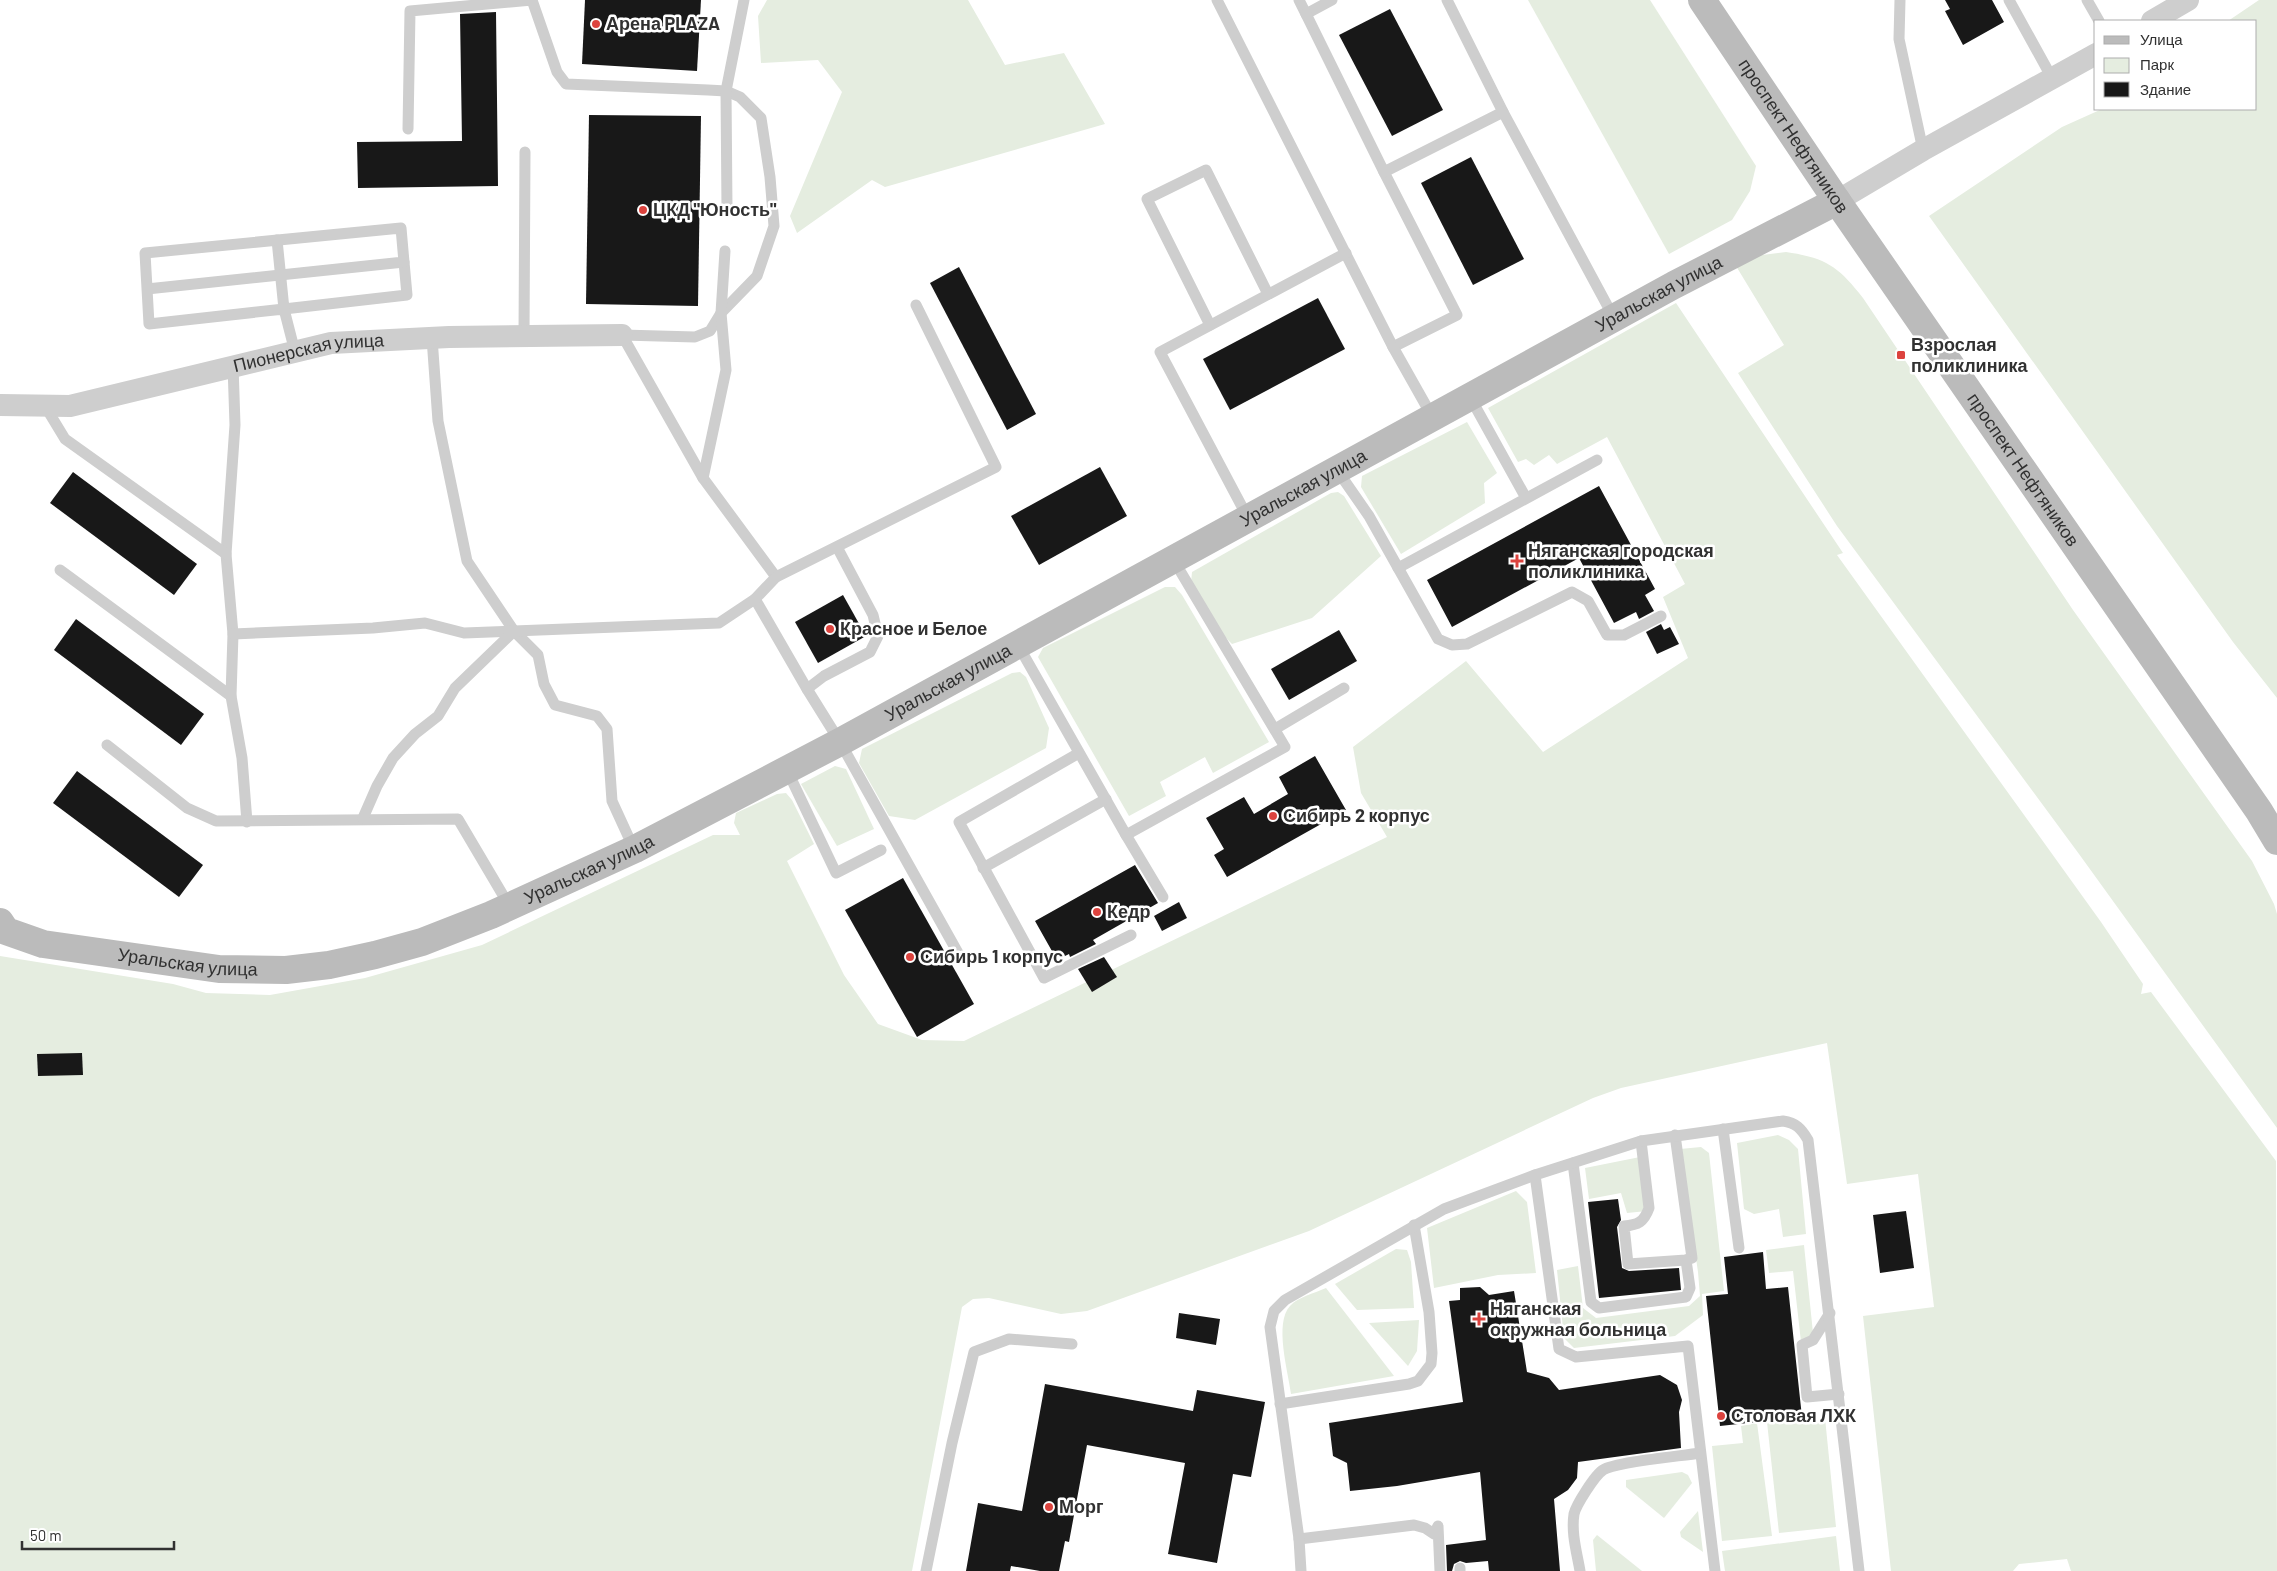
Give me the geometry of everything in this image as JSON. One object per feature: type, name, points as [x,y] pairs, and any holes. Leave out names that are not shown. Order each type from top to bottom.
[{"type":"street","name":"проспект Нефтяников","points":[[1702,0],[1837,201],[2259,811],[2277,841]]},
{"type":"street","points":[[2154,20],[2188,0]]},
{"type":"street","points":[[1837,201],[1923,150],[2094,55]]},
{"type":"street","name":"Уральская улица","points":[[3,926],[43,944],[219,969],[286,970],[329,965],[422,942],[510,907],[634,848],[787,770],[1614,318],[1837,201]]},
{"type":"street","name":"Пионерская улица","points":[[0,404],[70,406],[233,365],[331,343],[432,338],[622,334]]},
{"type":"lane","points":[[408,129],[410,11],[532,0],[557,72],[566,84],[726,91],[740,97],[761,118],[770,177],[774,226],[758,276],[721,314],[710,331],[695,337],[622,334]]},
{"type":"lane","points":[[727,208],[726,91],[744,0]]},
{"type":"lane","points":[[1217,0],[1394,347],[1433,418]]},
{"type":"lane","points":[[1298,0],[1457,315],[1394,347]]},
{"type":"lane","points":[[1306,14],[1332,0]]},
{"type":"lane","points":[[1447,0],[1503,112],[1614,318]]},
{"type":"lane","points":[[1900,0],[1900,39],[1923,150]]},
{"type":"lane","points":[[2009,0],[2052,78]]},
{"type":"lane","points":[[2087,0],[2098,20]]},
{"type":"lane","points":[[1384,172],[1503,112]]},
{"type":"lane","points":[[524,336],[525,152]]},
{"type":"lane","points":[[1210,325],[1147,199],[1206,170],[1268,294]]},
{"type":"lane","points":[[401,228],[407,296],[149,324],[145,253],[277,240],[401,228]]},
{"type":"lane","points":[[277,240],[284,309],[295,352]]},
{"type":"lane","points":[[703,478],[726,370],[721,314],[725,251]]},
{"type":"lane","points":[[1248,518],[1160,352],[1346,253]]},
{"type":"lane","points":[[147,289],[404,262]]},
{"type":"lane","points":[[233,634],[372,628],[426,623],[464,633],[719,623],[755,599],[776,577],[996,467],[916,305]]},
{"type":"lane","points":[[622,334],[703,478],[776,577]]},
{"type":"lane","points":[[432,338],[438,421],[467,561],[514,631],[538,655],[544,684],[555,705],[597,716],[607,729],[612,802],[634,848]]},
{"type":"lane","points":[[233,365],[235,425],[226,554],[233,634],[231,696],[242,758],[247,822]]},
{"type":"lane","points":[[1470,397],[1526,498]]},
{"type":"lane","points":[[45,406],[66,439],[226,554]]},
{"type":"lane","points":[[1398,568],[1597,460]]},
{"type":"lane","points":[[1336,470],[1369,516],[1438,639],[1452,645],[1467,644],[1572,592],[1588,601],[1607,635],[1624,635],[1661,616]]},
{"type":"lane","points":[[807,690],[824,676],[870,652],[878,636],[872,615],[836,547]]},
{"type":"lane","points":[[1126,834],[1285,747],[1173,559]]},
{"type":"lane","points":[[60,570],[231,696]]},
{"type":"lane","points":[[755,599],[807,690],[840,742],[958,953]]},
{"type":"lane","points":[[363,818],[377,786],[393,758],[415,734],[438,716],[455,688],[514,631]]},
{"type":"lane","points":[[1018,643],[1163,897]]},
{"type":"lane","points":[[1275,729],[1344,688]]},
{"type":"lane","points":[[107,745],[187,808],[216,821],[247,822],[363,818],[458,819],[510,907]]},
{"type":"lane","points":[[1079,752],[959,822],[1044,978],[1131,935]]},
{"type":"lane","points":[[787,770],[836,873],[881,850]]},
{"type":"lane","points":[[984,868],[1106,799]]},
{"type":"lane","points":[[1301,1571],[1299,1539],[1270,1328],[1274,1311],[1285,1300],[1444,1208],[1535,1175],[1641,1141],[1783,1120],[1794,1122],[1808,1140],[1830,1313],[1859,1571]]},
{"type":"lane","points":[[1723,1129],[1739,1248]]},
{"type":"lane","points":[[1641,1141],[1649,1208],[1646,1218],[1636,1225],[1624,1226],[1628,1264],[1686,1260],[1692,1258],[1675,1135]]},
{"type":"lane","points":[[1574,1163],[1591,1302],[1599,1308],[1686,1297],[1690,1288],[1686,1260]]},
{"type":"lane","points":[[1535,1175],[1558,1349],[1576,1357],[1688,1346],[1715,1571]]},
{"type":"lane","points":[[1280,1404],[1410,1384],[1418,1381],[1431,1364],[1429,1312],[1414,1225]]},
{"type":"lane","points":[[1830,1313],[1813,1340],[1802,1346],[1807,1397],[1839,1394]]},
{"type":"lane","points":[[926,1571],[952,1443],[974,1352],[1009,1339],[1072,1344]]},
{"type":"lane","points":[[1580,1571],[1574,1532],[1574,1515],[1577,1504],[1602,1470],[1616,1466],[1700,1453]]},
{"type":"lane","points":[[1299,1539],[1414,1525],[1426,1528],[1434,1534],[1438,1526],[1440,1571]]},
{"type":"green space","points":[[767,0],[968,0],[1005,65],[1064,53],[1105,124],[885,187],[872,180],[797,233],[790,216],[842,92],[818,60],[761,63],[758,16]]},
{"type":"green space","points":[[1528,0],[1650,0],[1756,166],[1750,191],[1732,220],[1669,254]]},
{"type":"green space","points":[[2259,0],[2277,0],[2277,698],[2233,642],[1929,216],[2062,127],[2100,110],[2257,110],[2257,20],[2229,20]]},
{"type":"green space","points":[[1786,252],[1811,257],[1830,265],[1846,278],[1863,298],[2073,610],[2252,861],[2274,904],[2277,914],[2277,1128],[2079,854],[1837,526],[1738,373],[1784,345],[1736,266],[1754,256]]},
{"type":"green space","points":[[1676,303],[1843,553],[1837,555],[2101,922],[2143,984],[2141,994],[2151,992],[2276,1161],[2277,1571],[2071,1571],[2067,1559],[2019,1564],[2013,1571],[1891,1571],[1863,1316],[1934,1307],[1918,1174],[1847,1184],[1827,1043],[1621,1088],[1593,1098],[1309,1231],[1087,1311],[1061,1314],[989,1298],[973,1299],[962,1307],[912,1571],[0,1571],[0,956],[173,984],[206,993],[270,995],[365,978],[482,945],[713,835],[740,835],[734,823],[736,813],[777,794],[786,793],[792,800],[814,844],[787,861],[844,975],[878,1024],[922,1040],[964,1041],[1387,837],[1361,793],[1353,747],[1466,661],[1543,752],[1688,658],[1663,597],[1685,584],[1607,437],[1557,464],[1549,455],[1534,465],[1526,459],[1518,462],[1488,408]]},
{"type":"green space","points":[[1467,422],[1497,473],[1484,483],[1485,503],[1401,554],[1361,487],[1362,476]]},
{"type":"green space","points":[[1338,492],[1344,496],[1381,556],[1312,618],[1232,644],[1224,636],[1191,583],[1192,572],[1331,493]]},
{"type":"green space","points":[[1165,587],[1175,587],[1182,595],[1269,742],[1213,773],[1205,757],[1160,782],[1166,796],[1129,816],[1038,657],[1043,648]]},
{"type":"green space","points":[[1020,672],[1026,677],[1049,728],[1046,748],[915,820],[889,816],[859,763],[862,749],[1012,673]]},
{"type":"green space","points":[[835,766],[846,769],[874,829],[837,846],[801,784]]},
{"type":"green space","points":[[1778,1135],[1789,1140],[1798,1149],[1806,1234],[1783,1237],[1779,1209],[1754,1214],[1744,1209],[1737,1143]]},
{"type":"green space","points":[[1701,1147],[1709,1153],[1724,1291],[1702,1294],[1703,1315],[1675,1336],[1574,1348],[1564,1338],[1557,1270],[1578,1266],[1583,1308],[1596,1318],[1689,1306],[1700,1296],[1680,1149]]},
{"type":"green space","points":[[1640,1157],[1647,1211],[1627,1213],[1621,1193],[1589,1199],[1585,1168]]},
{"type":"green space","points":[[1516,1191],[1527,1202],[1536,1273],[1498,1275],[1434,1288],[1427,1228]]},
{"type":"green space","points":[[1804,1245],[1813,1333],[1801,1342],[1793,1271],[1769,1273],[1766,1250]]},
{"type":"green space","points":[[1396,1249],[1407,1250],[1411,1262],[1414,1308],[1357,1310],[1335,1284]]},
{"type":"green space","points":[[1326,1288],[1394,1376],[1291,1394],[1282,1335],[1285,1314],[1297,1300]]},
{"type":"green space","points":[[1419,1320],[1417,1351],[1408,1366],[1369,1323]]},
{"type":"green space","points":[[1825,1418],[1836,1527],[1779,1533],[1767,1422]]},
{"type":"green space","points":[[1757,1423],[1772,1536],[1722,1541],[1712,1446],[1743,1443],[1741,1426]]},
{"type":"green space","points":[[1682,1472],[1688,1475],[1692,1483],[1664,1518],[1626,1487],[1626,1480]]},
{"type":"green space","points":[[1698,1511],[1703,1552],[1681,1537],[1680,1532]]},
{"type":"green space","points":[[1597,1535],[1642,1571],[1596,1571],[1593,1540]]},
{"type":"green space","points":[[1836,1536],[1840,1571],[1725,1571],[1722,1551]]},
{"type":"building","points":[[585,0],[701,0],[697,71],[582,64]]},
{"type":"building","points":[[1945,0],[1992,0],[2004,22],[1963,45],[1945,11],[1950,9]]},
{"type":"building","points":[[1390,9],[1443,110],[1392,136],[1339,35]]},
{"type":"building","points":[[496,12],[498,186],[358,188],[357,142],[462,141],[460,14]]},
{"type":"building","name":"ЦКД \"Юность\"","points":[[589,115],[701,116],[698,306],[586,304]]},
{"type":"building","points":[[1471,157],[1524,259],[1473,285],[1421,183]]},
{"type":"building","points":[[959,267],[1036,414],[1007,430],[930,283]]},
{"type":"building","points":[[1318,298],[1345,349],[1230,410],[1203,359]]},
{"type":"building","points":[[1100,467],[1127,516],[1039,565],[1011,516]]},
{"type":"building","points":[[73,472],[197,564],[174,595],[50,503]]},
{"type":"building","name":"Няганская городская поликлиника","points":[[1599,486],[1655,589],[1645,595],[1654,611],[1639,619],[1636,612],[1614,623],[1579,558],[1452,627],[1427,580]]},
{"type":"building","name":"Красное и Белое","points":[[843,595],[866,636],[818,663],[795,622]]},
{"type":"building","points":[[76,619],[204,714],[181,745],[54,650]]},
{"type":"building","points":[[1661,624],[1664,630],[1670,627],[1679,644],[1657,654],[1646,632]]},
{"type":"building","points":[[1339,630],[1357,661],[1289,700],[1271,669]]},
{"type":"building","name":"Сибирь 2 корпус","points":[[1315,756],[1346,810],[1227,877],[1214,855],[1224,849],[1206,818],[1244,797],[1254,814],[1288,794],[1279,777]]},
{"type":"building","points":[[77,771],[203,865],[179,897],[53,803]]},
{"type":"building","name":"Кедр","points":[[1135,865],[1158,903],[1093,940],[1096,944],[1070,957],[1069,954],[1057,960],[1035,921]]},
{"type":"building","name":"Сибирь 1 корпус","points":[[903,878],[974,1004],[917,1037],[845,910]]},
{"type":"building","points":[[1179,902],[1187,918],[1162,931],[1154,916]]},
{"type":"building","points":[[1104,957],[1117,977],[1092,992],[1078,969]]},
{"type":"building","points":[[82,1053],[83,1075],[38,1076],[37,1054]]},
{"type":"building","points":[[1618,1199],[1621,1220],[1617,1227],[1622,1268],[1629,1271],[1679,1268],[1681,1290],[1599,1298],[1588,1202]]},
{"type":"building","points":[[1906,1211],[1914,1268],[1880,1273],[1873,1215]]},
{"type":"building","points":[[1763,1252],[1766,1289],[1788,1287],[1802,1417],[1720,1426],[1706,1296],[1728,1294],[1724,1257]]},
{"type":"building","points":[[1480,1287],[1489,1295],[1514,1291],[1527,1372],[1549,1378],[1559,1390],[1660,1375],[1677,1385],[1682,1400],[1679,1412],[1681,1448],[1578,1462],[1577,1478],[1568,1490],[1554,1499],[1560,1571],[1489,1571],[1488,1561],[1466,1563],[1460,1561],[1454,1564],[1452,1571],[1447,1571],[1446,1545],[1486,1540],[1480,1472],[1397,1486],[1350,1491],[1347,1463],[1333,1456],[1329,1423],[1463,1402],[1449,1301],[1460,1300],[1460,1288]]},
{"type":"building","points":[[1179,1313],[1220,1319],[1216,1345],[1176,1338]]},
{"type":"building","points":[[1045,1384],[1193,1411],[1197,1390],[1265,1402],[1251,1477],[1233,1474],[1217,1563],[1168,1554],[1185,1463],[1087,1445],[1069,1542],[1065,1541],[1059,1571],[1040,1571],[1011,1566],[1010,1571],[966,1571],[978,1503],[1022,1511]]},
{"type":"place","name":"Арена PLAZA","points":[[596,24]]},
{"type":"place","name":"ЦКД \"Юность\"","points":[[643,210]]},
{"type":"place","name":"Взрослая поликлиника","points":[[1901,355]]},
{"type":"place","name":"Няганская городская поликлиника","points":[[1517,561]]},
{"type":"place","name":"Красное и Белое","points":[[830,629]]},
{"type":"place","name":"Сибирь 2 корпус","points":[[1273,816]]},
{"type":"place","name":"Кедр","points":[[1097,912]]},
{"type":"place","name":"Сибирь 1 корпус","points":[[910,957]]},
{"type":"place","name":"Няганская окружная больница","points":[[1479,1319]]},
{"type":"place","name":"Столовая ЛХК","points":[[1721,1416]]},
{"type":"place","name":"Морг","points":[[1049,1507]]}]
